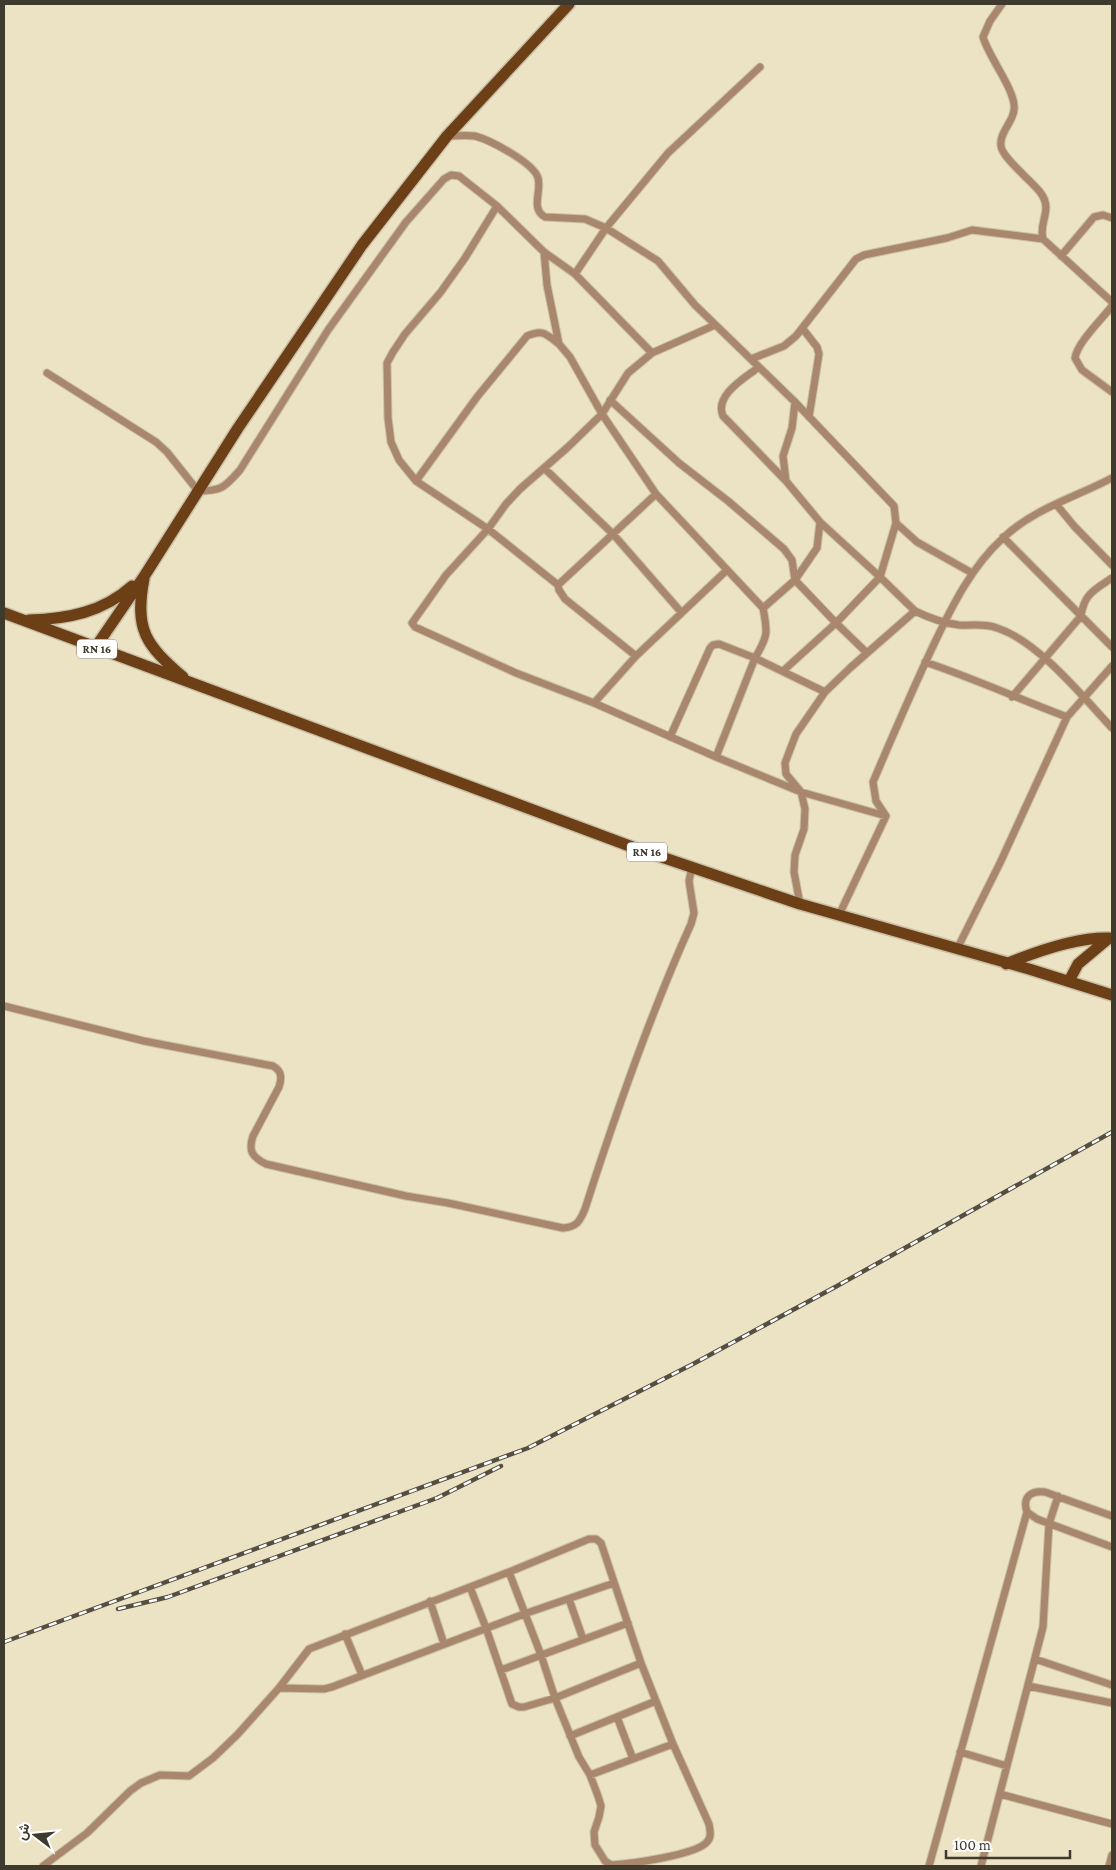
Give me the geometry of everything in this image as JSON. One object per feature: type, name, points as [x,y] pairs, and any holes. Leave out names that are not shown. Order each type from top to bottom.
[{"type":"main road","points":[[95,648],[145,574],[238,428],[362,245],[447,136],[569,4]]},
{"type":"main road","points":[[24,620],[54,620],[86,613],[120,596],[145,574]]},
{"type":"main road","points":[[145,574],[140,607],[145,635],[164,661],[190,683]]},
{"type":"main road","name":"RN 16","points":[[4,613],[635,848],[800,904],[1069,981],[1112,996]]},
{"type":"main road","points":[[1006,964],[1025,956],[1086,939],[1111,937]]},
{"type":"main road","points":[[1069,981],[1078,964],[1111,937]]},
{"type":"street","points":[[1002,4],[990,21],[983,37],[1013,98],[1014,111],[1003,136],[1001,146],[1004,154],[1040,192],[1046,203],[1047,209],[1042,229],[1043,239]]},
{"type":"street","points":[[575,274],[606,228],[668,153],[760,66]]},
{"type":"street","points":[[447,136],[472,136],[488,140],[511,153],[532,169],[538,175],[540,185],[537,208],[545,217],[585,219],[606,228],[658,261],[715,325],[795,402],[894,506],[896,523],[880,577],[836,623],[783,671]]},
{"type":"street","points":[[47,373],[156,442],[167,452],[198,491],[216,491],[228,484],[240,470],[328,330],[406,222],[444,179],[451,175],[459,176],[498,206],[544,252],[575,274],[652,353]]},
{"type":"street","points":[[498,206],[465,258],[440,293],[405,334],[392,352],[387,363],[388,418],[391,442],[399,460],[416,481],[488,529],[558,585],[565,599],[636,656]]},
{"type":"street","points":[[1062,256],[1094,217],[1104,215],[1112,218]]},
{"type":"street","points":[[751,359],[784,346],[803,329],[856,260],[864,255],[947,238],[972,230],[1043,239],[1112,302]]},
{"type":"street","points":[[544,252],[559,344]]},
{"type":"street","points":[[1112,306],[1076,351],[1075,358],[1082,370],[1112,392]]},
{"type":"street","points":[[715,325],[652,353],[628,373],[602,414],[510,499],[488,529],[446,575],[412,623],[415,627],[516,673],[594,703],[801,792],[886,816]]},
{"type":"street","points":[[803,329],[817,347],[819,354],[809,417]]},
{"type":"street","points":[[416,481],[477,397],[526,336],[536,332],[545,333],[559,344],[570,358],[602,414],[656,494],[763,608],[767,633],[764,643],[755,658],[716,757]]},
{"type":"street","points":[[759,367],[726,395],[722,403],[721,410],[723,416],[786,481],[820,522],[915,611],[944,622],[960,625],[980,624],[1016,635],[1045,659],[1112,728]]},
{"type":"street","points":[[610,400],[679,463],[728,501],[784,549],[792,560],[795,580],[867,653]]},
{"type":"street","points":[[786,481],[783,456],[792,428],[795,402]]},
{"type":"street","points":[[544,468],[613,534],[680,612]]},
{"type":"street","points":[[886,816],[876,801],[873,782],[944,622],[972,574],[1003,537],[1025,521],[1056,504],[1112,478]]},
{"type":"street","points":[[558,585],[656,494]]},
{"type":"street","points":[[1056,504],[1074,526],[1112,565]]},
{"type":"street","points":[[763,608],[795,580],[817,548],[820,538],[820,522]]},
{"type":"street","points":[[896,523],[917,542],[972,574]]},
{"type":"street","points":[[1003,537],[1112,647]]},
{"type":"street","points":[[594,703],[636,656],[680,612],[727,570]]},
{"type":"street","points":[[1012,696],[1081,616],[1087,597],[1112,578]]},
{"type":"street","points":[[800,904],[794,872],[795,855],[804,829],[805,809],[801,792],[786,774],[785,763],[796,734],[825,692],[915,611]]},
{"type":"street","points":[[670,737],[713,645],[719,644],[755,658],[825,692]]},
{"type":"street","points":[[925,662],[954,671],[1067,717]]},
{"type":"street","points":[[957,949],[1000,863],[1067,717],[1112,666]]},
{"type":"street","points":[[839,915],[886,816]]},
{"type":"street","points":[[4,1006],[144,1041],[273,1066],[278,1069],[281,1074],[279,1087],[250,1144],[251,1151],[255,1157],[266,1164],[406,1196],[448,1203],[563,1228],[572,1227],[580,1220],[585,1209],[618,1104],[662,988],[691,924],[694,913],[689,881],[692,867]]},
{"type":"street","points":[[929,1866],[1027,1512],[1026,1501],[1032,1492],[1045,1492],[1112,1516]]},
{"type":"street","points":[[981,1866],[1043,1627],[1049,1524],[1058,1496]]},
{"type":"street","points":[[1027,1512],[1049,1524],[1112,1547]]},
{"type":"street","points":[[43,1866],[87,1833],[130,1791],[141,1783],[160,1775],[189,1776],[213,1758],[237,1735],[279,1688],[309,1649],[589,1539],[596,1539],[600,1543],[656,1702],[709,1824],[711,1834],[708,1842],[699,1849],[687,1853],[611,1865],[605,1861],[596,1845],[594,1832],[601,1806],[590,1775],[570,1736],[554,1698],[541,1655],[509,1572]]},
{"type":"street","points":[[279,1688],[324,1688],[614,1583]]},
{"type":"street","points":[[470,1587],[512,1704],[515,1706],[524,1706],[554,1698],[641,1663]]},
{"type":"street","points":[[569,1599],[583,1640]]},
{"type":"street","points":[[430,1601],[444,1644]]},
{"type":"street","points":[[501,1670],[628,1623]]},
{"type":"street","points":[[345,1634],[362,1675]]},
{"type":"street","points":[[1036,1659],[1112,1685]]},
{"type":"street","points":[[1028,1686],[1112,1703]]},
{"type":"street","points":[[570,1736],[656,1702]]},
{"type":"street","points":[[617,1717],[633,1759]]},
{"type":"street","points":[[590,1775],[673,1744]]},
{"type":"street","points":[[960,1752],[1007,1766]]},
{"type":"street","points":[[1000,1794],[1112,1824]]},
{"type":"street","points":[[1109,1866],[1112,1855]]},
{"type":"railway","points":[[4,1642],[528,1448],[693,1364],[837,1286],[1112,1132]]},
{"type":"railway","points":[[118,1609],[168,1597],[437,1498],[501,1466]]}]
